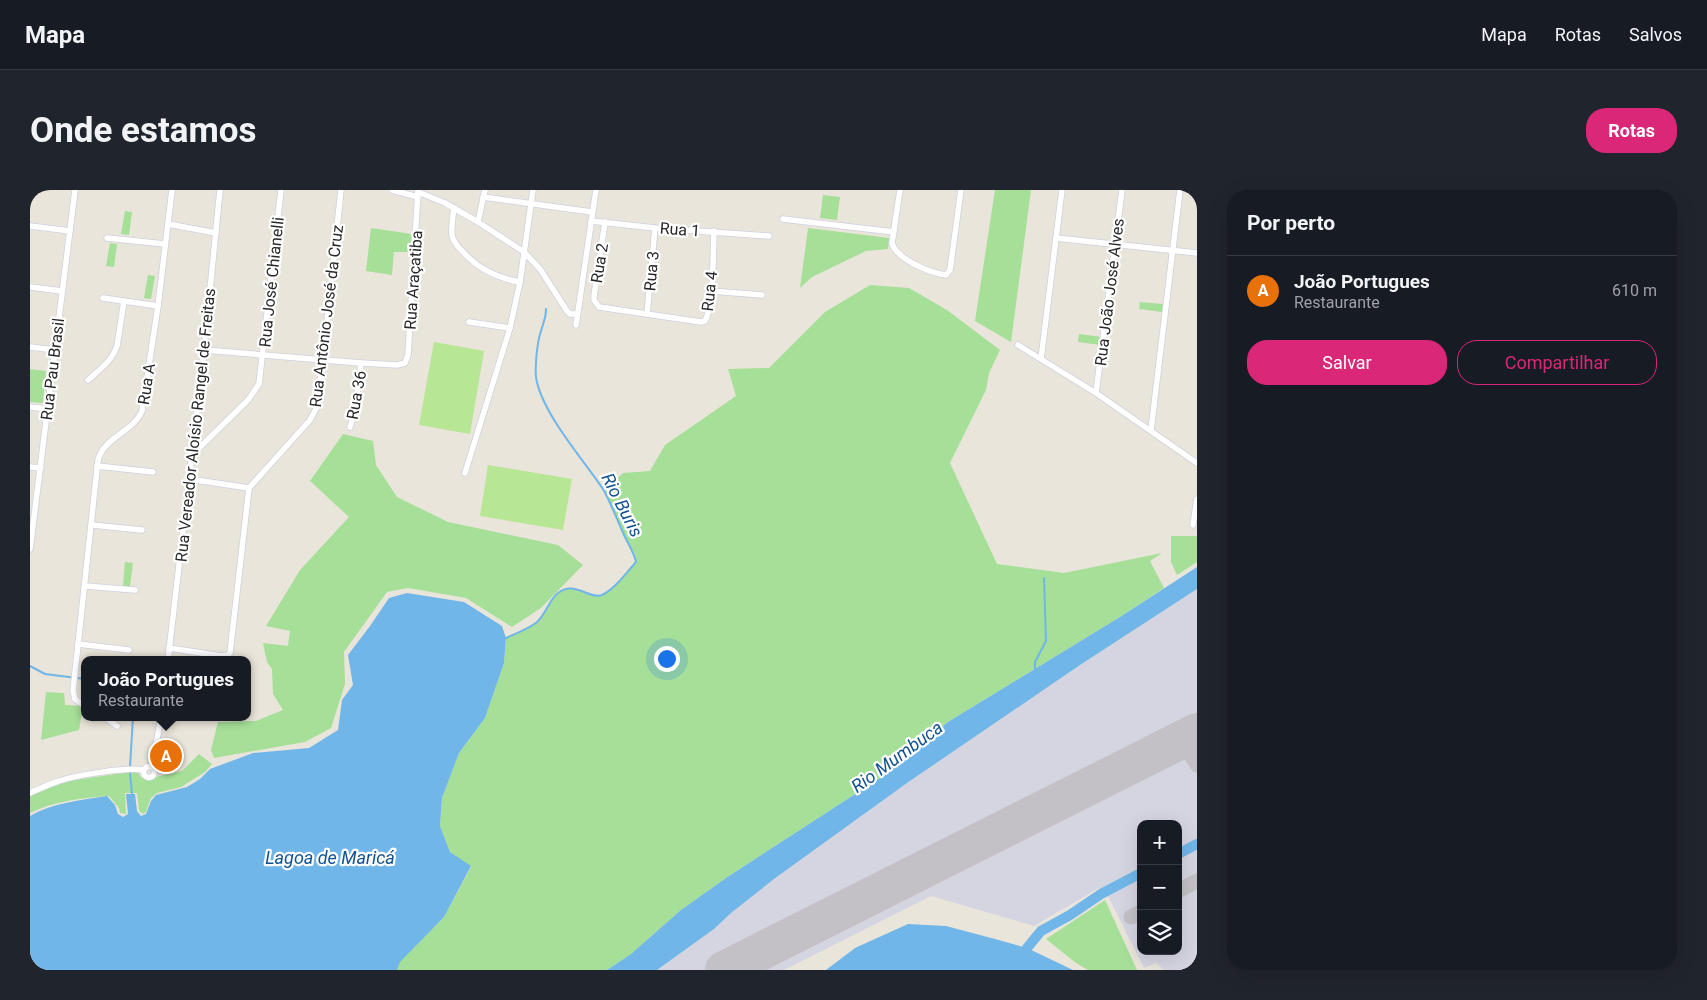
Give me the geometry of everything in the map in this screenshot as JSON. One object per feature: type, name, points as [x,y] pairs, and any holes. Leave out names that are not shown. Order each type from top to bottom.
[{"type":"street","name":"Rua Pau Brasil","points":[[30,549],[31,528],[41,468],[75,190]]},
{"type":"street","name":"Rua A","points":[[81,704],[77,702],[74,696],[74,682],[97,466],[102,450],[130,427],[142,411],[158,306],[172,190]]},
{"type":"street","name":"Rua Vereador Aloísio Rangel de Freitas","points":[[168,656],[204,350],[220,190]]},
{"type":"street","name":"Rua José Chianelli","points":[[192,455],[248,400],[255,391],[262,374],[281,190]]},
{"type":"street","name":"Rua Antônio José da Cruz","points":[[249,488],[315,413],[320,395],[341,190]]},
{"type":"street","points":[[392,190],[418,193],[454,208],[524,252],[540,269],[566,311],[570,314],[577,314]]},
{"type":"street","points":[[478,222],[485,190]]},
{"type":"street","points":[[466,472],[510,328],[520,282],[533,190]]},
{"type":"street","points":[[576,325],[596,190]]},
{"type":"street","points":[[900,190],[892,243],[894,250],[908,260],[932,272],[946,274],[950,270],[961,190]]},
{"type":"street","points":[[1041,359],[1062,190]]},
{"type":"street","name":"Rua João José Alves","points":[[1096,393],[1122,190]]},
{"type":"street","points":[[1151,430],[1180,190]]},
{"type":"street","name":"Rua Araçatiba","points":[[361,363],[397,365],[405,363],[408,355],[418,193]]},
{"type":"street","points":[[483,197],[592,212]]},
{"type":"street","points":[[454,208],[452,236],[466,256],[491,274],[520,282]]},
{"type":"street","points":[[783,219],[894,232]]},
{"type":"street","name":"Rua 1","points":[[591,220],[655,228],[770,236]]},
{"type":"street","name":"Rua 2","points":[[606,222],[594,296],[596,304],[599,307],[647,314]]},
{"type":"street","points":[[168,224],[216,233]]},
{"type":"street","points":[[30,226],[70,231]]},
{"type":"street","name":"Rua 3","points":[[647,314],[655,228]]},
{"type":"street","name":"Rua 4","points":[[647,314],[705,321],[708,316],[711,291],[714,232]]},
{"type":"street","points":[[108,238],[165,244]]},
{"type":"street","points":[[1056,238],[1174,249],[1197,253]]},
{"type":"street","points":[[30,286],[62,291]]},
{"type":"street","points":[[711,291],[762,295]]},
{"type":"street","points":[[103,298],[158,306]]},
{"type":"street","points":[[88,380],[114,354],[124,301]]},
{"type":"street","points":[[469,322],[510,328]]},
{"type":"street","points":[[1018,345],[1096,393],[1197,463]]},
{"type":"street","points":[[30,347],[55,350]]},
{"type":"street","points":[[204,350],[361,363]]},
{"type":"street","name":"Rua 36","points":[[350,427],[355,412],[361,363]]},
{"type":"street","points":[[30,407],[47,409]]},
{"type":"street","points":[[97,466],[153,472]]},
{"type":"street","points":[[30,467],[41,468]]},
{"type":"street","points":[[169,648],[221,656],[228,655],[230,652],[249,488],[189,479]]},
{"type":"street","points":[[1193,525],[1197,499]]},
{"type":"street","points":[[92,525],[142,530]]},
{"type":"street","points":[[85,586],[135,590]]},
{"type":"street","points":[[78,644],[129,650]]},
{"type":"street","points":[[110,721],[117,726]]},
{"type":"street","points":[[144,770],[144,776],[150,778],[155,773],[152,767],[160,721]]},
{"type":"street","points":[[30,794],[58,781],[70,778],[126,769],[144,770],[152,767]]},
{"type":"shaded area","points":[[1197,589],[1197,970],[1164,970],[1156,963],[1144,968],[1138,955],[1182,955],[1182,820],[1137,820],[1137,954],[1109,898],[1099,888],[1034,926],[931,896],[784,970],[657,970],[714,929],[774,879],[907,783],[1080,665]]},
{"type":"green space","points":[[995,190],[1031,190],[1011,342],[975,321]]},
{"type":"green space","points":[[823,195],[840,197],[837,220],[820,218]]},
{"type":"green space","points":[[125,211],[132,212],[129,235],[121,234]]},
{"type":"green space","points":[[371,228],[412,234],[411,252],[394,252],[392,275],[366,271]]},
{"type":"green space","points":[[808,228],[889,238],[888,249],[866,251],[812,277],[800,288]]},
{"type":"green space","points":[[110,243],[117,244],[114,267],[106,266]]},
{"type":"green space","points":[[148,275],[155,276],[151,299],[144,298]]},
{"type":"green space","points":[[870,285],[909,288],[947,310],[1000,350],[989,373],[986,390],[950,463],[997,564],[1064,573],[1162,553],[1150,561],[1164,588],[948,722],[880,778],[726,878],[681,910],[631,954],[607,970],[397,970],[399,962],[444,917],[471,867],[450,852],[440,826],[442,798],[459,753],[485,718],[504,663],[506,638],[537,622],[558,593],[564,590],[576,589],[592,595],[602,595],[616,585],[636,562],[635,554],[604,491],[623,473],[650,471],[665,445],[736,396],[728,369],[769,368],[825,312]]},
{"type":"green space","points":[[1140,302],[1163,304],[1162,312],[1139,309]]},
{"type":"green space","points":[[1079,334],[1102,337],[1101,345],[1078,342]]},
{"type":"green space","points":[[434,342],[484,351],[470,434],[419,425]]},
{"type":"green space","points":[[30,369],[46,371],[43,403],[30,402]]},
{"type":"green space","points":[[343,434],[373,441],[376,465],[397,497],[448,522],[558,545],[583,565],[541,608],[512,627],[466,598],[408,588],[387,592],[344,652],[345,684],[331,728],[305,742],[214,758],[211,750],[218,722],[256,721],[283,710],[273,694],[272,669],[267,662],[263,643],[288,646],[290,631],[266,626],[300,570],[349,517],[310,481]]},
{"type":"green space","points":[[488,465],[572,479],[563,530],[480,516]]},
{"type":"green space","points":[[1171,536],[1197,536],[1197,562],[1177,575],[1171,562]]},
{"type":"green space","points":[[125,562],[133,563],[130,586],[123,586]]},
{"type":"green space","points":[[46,692],[64,693],[65,705],[81,706],[79,730],[41,740]]},
{"type":"green space","points":[[199,754],[212,764],[205,772],[181,787],[157,793],[151,798],[146,812],[143,814],[139,811],[137,793],[125,793],[126,814],[120,813],[119,808],[109,796],[58,803],[30,813],[30,796],[60,782],[137,771],[141,777],[148,781],[156,777],[182,771]]},
{"type":"green space","points":[[1105,900],[1137,970],[1088,970],[1046,939]]},
{"type":"water","points":[[1197,567],[1197,589],[1080,665],[907,783],[774,879],[714,929],[657,970],[607,970],[631,954],[681,910],[726,878],[880,778],[948,722],[1120,617]]},
{"type":"water","name":"Lagoa de Maricá","points":[[407,593],[464,602],[502,626],[506,638],[504,663],[485,718],[459,753],[442,798],[440,826],[450,852],[471,866],[444,917],[400,962],[397,970],[30,970],[30,816],[57,805],[107,796],[115,805],[118,814],[123,817],[128,814],[126,794],[135,794],[137,811],[141,816],[146,814],[151,801],[156,795],[187,787],[200,779],[210,769],[253,753],[309,748],[338,730],[342,700],[353,685],[348,655],[389,598]]},
{"type":"water","points":[[908,924],[946,926],[995,939],[1027,948],[1073,970],[826,970],[855,948]]},
{"type":"waterway","name":"Rio Buris","points":[[506,638],[537,622],[558,593],[564,590],[576,589],[592,595],[602,595],[616,585],[636,562],[603,489],[554,420],[539,391],[536,377],[536,360],[538,342],[546,309]]},
{"type":"waterway","points":[[1035,671],[1035,662],[1046,641],[1044,578]]},
{"type":"waterway","points":[[30,666],[45,674],[81,678]]},
{"type":"waterway","points":[[130,767],[133,721]]},
{"type":"waterway","points":[[130,772],[132,795]]},
{"type":"waterway","points":[[1182,852],[1197,844]]},
{"type":"waterway","points":[[1027,948],[1041,931],[1070,915],[1101,894],[1137,875]]},
{"type":"taxiway","points":[[1192,756],[1191,744],[1197,734]]},
{"type":"taxiway","points":[[1163,749],[1179,747],[1191,755],[1197,765]]},
{"type":"taxiway","points":[[1182,889],[1197,881]]},
{"type":"taxiway","points":[[1131,917],[1137,914]]},
{"type":"runway","points":[[724,970],[1197,732]]},
{"type":"place","name":"João Portugues","points":[[166,756]]},
{"type":"water label","name":"Rio Mumbuca","points":[[897,757]]}]
